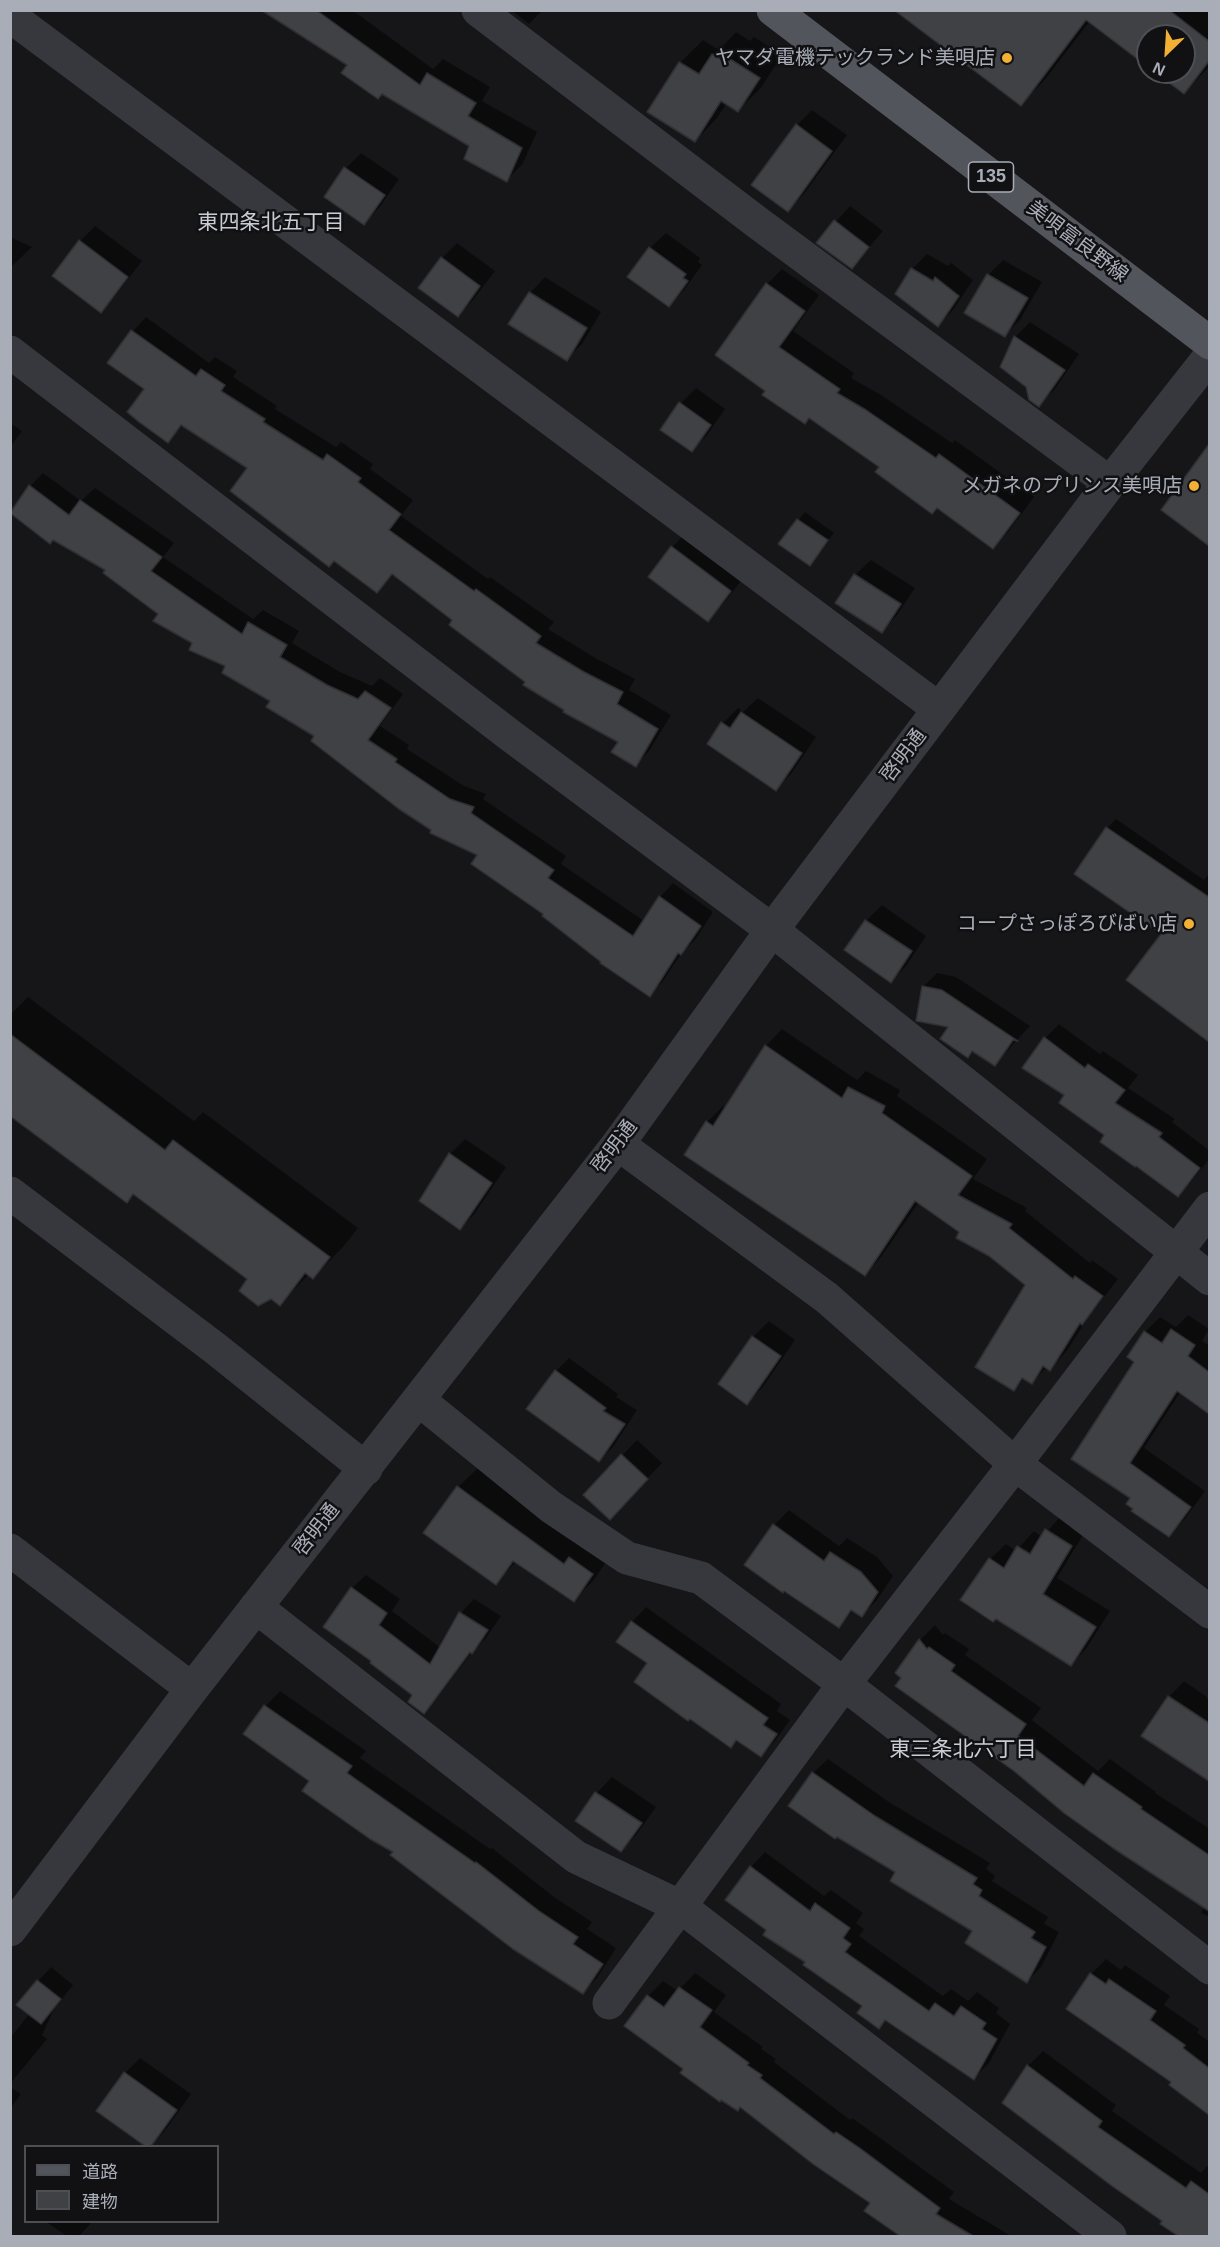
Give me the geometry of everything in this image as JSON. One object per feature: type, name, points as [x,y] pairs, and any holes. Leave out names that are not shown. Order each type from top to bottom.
[{"type":"main road","name":"美唄富良野線","points":[[773,10],[1209,343]]},
{"type":"street","points":[[478,10],[759,223],[1110,483]]},
{"type":"street","points":[[10,16],[939,709]]},
{"type":"street","points":[[10,351],[511,736],[772,930],[1209,1279]]},
{"type":"street","name":"啓明通","points":[[10,1930],[192,1689],[618,1144],[772,930],[1110,483],[1209,356]]},
{"type":"street","points":[[618,1144],[827,1298],[1015,1464],[1209,1612]]},
{"type":"street","points":[[10,1192],[216,1349],[366,1468]]},
{"type":"street","points":[[609,2003],[844,1684],[1015,1464],[1209,1208]]},
{"type":"street","points":[[418,1400],[551,1507],[627,1558],[700,1578],[844,1684],[1209,1968]]},
{"type":"street","points":[[10,1550],[192,1689]]},
{"type":"street","points":[[256,1607],[576,1857],[681,1907],[1110,2236]]},
{"type":"building","points":[[261,10],[316,10],[420,85],[427,73],[476,103],[468,116],[522,148],[507,182],[464,159],[469,146],[382,94],[378,99],[341,73],[347,65]]},
{"type":"building","name":"ヤマダ電機テックランド美唄店","points":[[894,10],[1169,10],[1187,24],[1136,24],[1136,58],[1086,20],[1021,106]]},
{"type":"building","name":"ヤマダ電機テックランド美唄店","points":[[1196,31],[1209,41],[1209,61],[1196,78]]},
{"type":"building","points":[[712,54],[727,63],[730,59],[760,78],[738,112],[721,101],[695,142],[647,112],[679,62],[699,74]]},
{"type":"building","name":"ヤマダ電機テックランド美唄店","points":[[1171,84],[1192,84],[1184,94]]},
{"type":"building","points":[[796,124],[832,151],[788,212],[751,185]]},
{"type":"building","points":[[344,167],[385,195],[364,225],[324,197]]},
{"type":"building","points":[[834,220],[869,247],[852,269],[816,243]]},
{"type":"building","points":[[79,240],[128,277],[101,313],[52,276]]},
{"type":"building","points":[[649,247],[686,274],[683,278],[688,281],[669,307],[627,277]]},
{"type":"building","points":[[441,257],[480,286],[458,317],[418,288]]},
{"type":"building","points":[[911,268],[933,281],[935,277],[959,296],[938,327],[895,294]]},
{"type":"building","points":[[987,274],[1028,298],[1005,337],[964,313]]},
{"type":"building","points":[[766,283],[805,311],[779,347],[840,389],[837,393],[936,458],[939,454],[1020,513],[993,549],[937,508],[932,514],[875,472],[879,467],[809,418],[805,424],[762,395],[765,391],[715,355]]},
{"type":"building","points":[[529,292],[587,328],[567,361],[508,324]]},
{"type":"building","points":[[131,330],[196,376],[201,369],[225,385],[221,391],[265,419],[263,422],[323,460],[327,454],[361,478],[358,482],[401,514],[389,530],[541,636],[536,643],[623,692],[617,704],[658,729],[636,767],[611,752],[618,742],[563,712],[564,710],[523,685],[525,682],[449,625],[452,620],[392,574],[377,593],[334,561],[329,567],[230,491],[247,468],[181,425],[168,443],[127,412],[144,389],[107,363]]},
{"type":"building","points":[[1014,336],[1065,370],[1039,407],[1029,400],[1026,387],[1000,367]]},
{"type":"building","points":[[679,402],[711,425],[692,452],[660,430]]},
{"type":"building","name":"メガネのプリンス美唄店","points":[[1209,444],[1209,546],[1161,510]]},
{"type":"building","points":[[29,485],[69,515],[80,500],[162,557],[151,571],[242,634],[248,622],[287,645],[280,657],[327,685],[358,699],[365,691],[391,708],[368,740],[397,759],[395,762],[450,799],[474,807],[471,813],[554,870],[548,878],[633,936],[659,896],[701,926],[681,955],[678,953],[650,997],[600,963],[542,916],[543,914],[471,864],[477,855],[430,833],[431,830],[399,809],[311,741],[314,736],[266,707],[270,701],[222,673],[225,666],[189,650],[192,643],[153,621],[158,614],[103,573],[105,570],[53,540],[50,544],[10,513]]},
{"type":"building","points":[[797,519],[828,540],[810,566],[778,544]]},
{"type":"building","points":[[671,546],[731,591],[708,622],[648,577]]},
{"type":"building","points":[[854,574],[901,604],[882,633],[835,603]]},
{"type":"building","points":[[741,712],[802,753],[776,791],[707,744],[721,722],[730,728]]},
{"type":"building","points":[[1106,827],[1209,897],[1209,1042],[1126,980],[1161,934],[1074,874]]},
{"type":"building","points":[[865,920],[912,951],[891,983],[844,950]]},
{"type":"building","points":[[922,986],[942,990],[1018,1041],[1013,1040],[995,1066],[972,1051],[968,1058],[940,1039],[948,1027],[916,1021]]},
{"type":"building","points":[[10,1034],[165,1150],[173,1140],[330,1257],[313,1279],[305,1273],[280,1306],[271,1299],[258,1306],[239,1291],[247,1279],[133,1194],[127,1203],[10,1116]]},
{"type":"building","points":[[1044,1037],[1085,1068],[1088,1064],[1125,1090],[1115,1103],[1162,1133],[1159,1137],[1200,1168],[1178,1197],[1100,1142],[1104,1135],[1059,1103],[1064,1095],[1022,1068]]},
{"type":"building","points":[[765,1045],[842,1098],[848,1087],[885,1106],[882,1113],[972,1176],[958,1195],[1012,1224],[1009,1228],[1073,1279],[1075,1276],[1103,1296],[1082,1325],[1080,1323],[1050,1371],[1043,1366],[1032,1384],[1022,1378],[1014,1391],[975,1367],[1025,1285],[989,1256],[956,1238],[959,1232],[915,1201],[865,1276],[684,1155],[706,1121],[713,1126]]},
{"type":"building","points":[[449,1153],[492,1183],[460,1230],[419,1201]]},
{"type":"building","points":[[1171,1329],[1195,1345],[1188,1356],[1209,1372],[1209,1414],[1177,1391],[1130,1463],[1191,1507],[1169,1537],[1131,1511],[1133,1509],[1126,1504],[1130,1498],[1071,1459],[1134,1362],[1127,1357],[1144,1331],[1162,1343]]},
{"type":"building","points":[[752,1336],[781,1356],[747,1405],[718,1384]]},
{"type":"building","points":[[555,1370],[606,1408],[603,1411],[625,1424],[599,1462],[526,1409]]},
{"type":"building","points":[[621,1454],[648,1479],[610,1520],[583,1495]]},
{"type":"building","points":[[457,1486],[564,1564],[569,1557],[593,1574],[574,1602],[513,1561],[496,1585],[423,1533]]},
{"type":"building","points":[[773,1524],[824,1561],[830,1552],[861,1572],[878,1592],[862,1617],[851,1610],[839,1628],[744,1565]]},
{"type":"building","points":[[1045,1529],[1072,1546],[1043,1594],[1096,1627],[1071,1666],[996,1619],[993,1622],[960,1600],[989,1558],[1004,1568],[1017,1546],[1030,1554]]},
{"type":"building","points":[[351,1587],[387,1613],[379,1625],[430,1664],[459,1612],[488,1630],[472,1654],[470,1652],[424,1714],[408,1702],[412,1695],[370,1663],[371,1661],[323,1627]]},
{"type":"building","points":[[631,1621],[768,1718],[763,1725],[777,1734],[761,1757],[736,1740],[731,1748],[690,1719],[688,1721],[634,1682],[647,1663],[616,1642]]},
{"type":"building","points":[[919,1639],[927,1649],[929,1647],[955,1665],[951,1671],[1026,1724],[1018,1736],[1084,1786],[1093,1773],[1209,1855],[1209,1911],[1064,1813],[1014,1771],[895,1686],[901,1678],[895,1673]]},
{"type":"building","points":[[1168,1696],[1209,1723],[1209,1781],[1141,1736]]},
{"type":"building","points":[[264,1705],[352,1766],[347,1773],[476,1862],[539,1911],[578,1937],[573,1944],[603,1964],[583,1994],[513,1949],[390,1855],[393,1852],[370,1839],[302,1791],[309,1781],[243,1734]]},
{"type":"building","points":[[812,1772],[875,1816],[977,1878],[973,1884],[982,1890],[979,1896],[1035,1932],[1031,1938],[1046,1947],[1027,1983],[965,1943],[972,1931],[890,1881],[895,1872],[837,1837],[835,1839],[788,1806]]},
{"type":"building","points":[[595,1792],[642,1823],[621,1852],[575,1821]]},
{"type":"building","points":[[750,1866],[810,1911],[815,1903],[850,1928],[843,1938],[851,1944],[845,1952],[929,2011],[935,2003],[954,2016],[961,2006],[986,2023],[982,2029],[997,2039],[974,2080],[885,2020],[879,2029],[857,2013],[862,2006],[803,1965],[805,1962],[763,1935],[766,1930],[725,1900]]},
{"type":"building","points":[[1090,1973],[1106,1984],[1109,1979],[1156,2011],[1150,2020],[1185,2045],[1183,2048],[1209,2068],[1209,2115],[1169,2085],[1171,2082],[1066,2009]]},
{"type":"building","points":[[37,1980],[61,1999],[41,2024],[16,2005]]},
{"type":"building","points":[[679,1987],[712,2010],[700,2027],[749,2063],[747,2065],[762,2075],[760,2078],[834,2134],[836,2132],[861,2149],[940,2208],[936,2214],[973,2236],[900,2236],[864,2211],[870,2203],[813,2164],[740,2107],[738,2111],[721,2100],[720,2102],[680,2073],[683,2069],[624,2026],[647,1995],[664,2007]]},
{"type":"building","points":[[1027,2065],[1102,2121],[1098,2127],[1186,2188],[1191,2181],[1209,2194],[1209,2236],[1178,2236],[1160,2224],[1162,2221],[1002,2103]]},
{"type":"building","points":[[124,2072],[177,2110],[152,2145],[144,2145],[96,2111]]},
{"type":"place","name":"ヤマダ電機テックランド美唄店","points":[[1007,58]]},
{"type":"place","name":"メガネのプリンス美唄店","points":[[1194,486]]},
{"type":"place","name":"コープさっぽろびばい店","points":[[1189,924]]},
{"type":"district","name":"東四条北五丁目","points":[[271,223]]},
{"type":"district","name":"東三条北六丁目","points":[[963,1750]]}]
